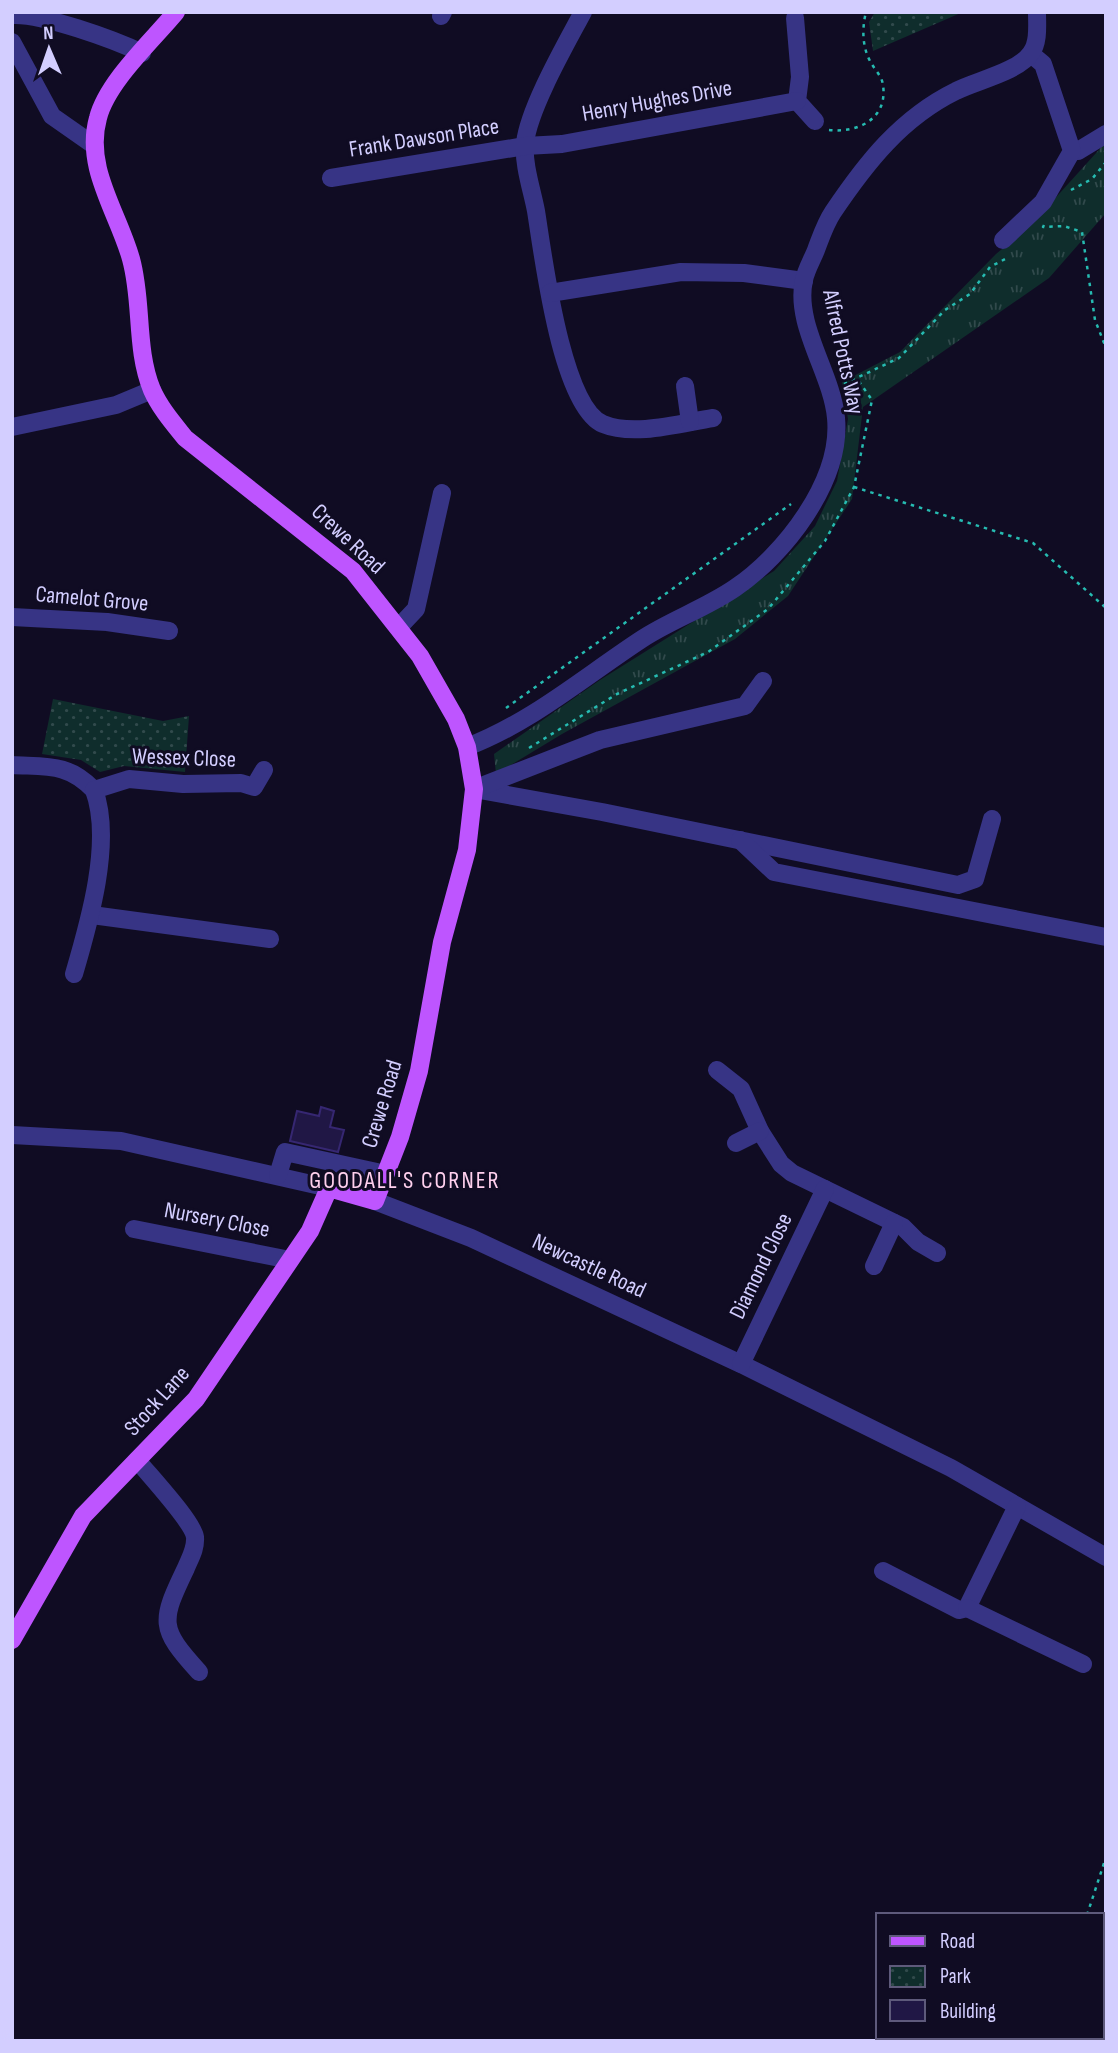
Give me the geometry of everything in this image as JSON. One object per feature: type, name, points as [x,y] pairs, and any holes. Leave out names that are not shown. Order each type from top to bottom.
[{"type":"main road","name":"Crewe Road","points":[[176,12],[104,99],[92,144],[99,175],[131,258],[142,343],[152,390],[167,417],[185,438],[353,570],[399,627],[434,680],[467,747],[474,789],[467,850],[442,942],[419,1071],[375,1201]]},
{"type":"main road","name":"Newcastle Road","points":[[330,1188],[375,1201]]},
{"type":"main road","name":"Stock Lane","points":[[12,1640],[83,1516],[196,1399],[318,1216],[330,1188]]},
{"type":"street","points":[[1037,12],[1037,35],[1031,54],[1043,64],[1088,154]]},
{"type":"street","points":[[12,15],[121,43],[142,53]]},
{"type":"street","points":[[576,15],[537,107],[525,146],[559,341],[571,377],[589,411],[600,423],[618,428],[713,418]]},
{"type":"street","points":[[794,18],[800,77],[797,100],[815,121]]},
{"type":"street","points":[[12,42],[52,116],[92,144]]},
{"type":"street","name":"Alfred Potts Way","points":[[467,747],[491,738],[549,705],[644,638],[735,588],[781,549],[803,519],[821,486],[832,456],[836,420],[831,388],[805,313],[804,281],[828,220],[863,167],[911,120],[955,91],[997,75],[1031,54]]},
{"type":"street","name":"Henry Hughes Drive","points":[[525,146],[562,144],[797,100]]},
{"type":"street","points":[[1010,247],[1043,202],[1106,134]]},
{"type":"street","name":"Frank Dawson Place","points":[[331,178],[525,146]]},
{"type":"street","points":[[550,293],[681,272],[744,273],[804,281]]},
{"type":"street","points":[[685,386],[690,422]]},
{"type":"street","points":[[12,426],[116,405],[152,390]]},
{"type":"street","points":[[399,627],[416,609],[442,493]]},
{"type":"street","name":"Camelot Grove","points":[[12,617],[107,622],[169,631]]},
{"type":"street","points":[[474,789],[600,740],[745,706],[763,681]]},
{"type":"street","points":[[12,765],[68,769],[80,775],[94,790],[102,818],[92,915],[74,974]]},
{"type":"street","name":"Wessex Close","points":[[94,790],[129,779],[183,784],[241,783],[254,787],[264,770]]},
{"type":"street","points":[[474,789],[958,885],[975,879],[992,819]]},
{"type":"street","points":[[740,840],[774,872],[1106,936]]},
{"type":"street","points":[[92,915],[270,939]]},
{"type":"street","points":[[717,1070],[741,1089],[760,1131],[781,1164],[792,1173],[899,1225],[918,1242],[937,1253]]},
{"type":"street","points":[[736,1143],[760,1131]]},
{"type":"street","name":"Newcastle Road","points":[[12,1135],[121,1141],[330,1188]]},
{"type":"street","points":[[278,1175],[285,1152],[386,1174]]},
{"type":"street","name":"Diamond Close","points":[[741,1364],[825,1189]]},
{"type":"street","name":"Newcastle Road","points":[[375,1201],[471,1238],[741,1364],[951,1468],[1106,1557]]},
{"type":"street","points":[[874,1266],[899,1225]]},
{"type":"street","name":"Nursery Close","points":[[134,1229],[290,1260]]},
{"type":"street","points":[[137,1460],[186,1518],[195,1535],[195,1549],[169,1603],[167,1621],[171,1641],[200,1672]]},
{"type":"street","points":[[967,1608],[1017,1506]]},
{"type":"street","points":[[883,1571],[959,1610],[967,1608],[1083,1664]]},
{"type":"path","points":[[815,121],[828,130],[855,131],[867,124],[877,113],[884,97],[883,82],[869,58],[863,38],[866,12]]},
{"type":"path","points":[[1059,187],[1092,179],[1088,154]]},
{"type":"path","points":[[1049,216],[1043,227],[1064,226],[1082,232],[1096,320],[1106,348]]},
{"type":"path","points":[[831,388],[858,380],[899,358],[945,310],[970,294],[990,267],[1010,247]]},
{"type":"path","points":[[522,752],[617,694],[708,652],[768,610],[825,541],[854,487],[872,400],[858,380]]},
{"type":"path","points":[[499,713],[801,497],[821,486]]},
{"type":"path","points":[[854,487],[1033,543],[1106,608]]},
{"type":"path","points":[[1088,1913],[1106,1857]]},
{"type":"green space","points":[[875,12],[963,12],[873,51],[869,22]]},
{"type":"green space","points":[[1106,142],[1106,213],[1049,278],[863,407],[852,499],[788,596],[735,639],[562,734],[496,774],[494,754],[600,680],[774,571],[815,526],[837,481],[848,419],[842,382],[900,352],[996,254],[1031,225]]},
{"type":"green space","points":[[53,699],[163,721],[189,716],[185,772],[124,766],[100,772],[81,760],[42,754]]},
{"type":"building","points":[[321,1107],[334,1111],[330,1127],[344,1130],[338,1152],[290,1141],[297,1111],[319,1116]]},
{"type":"district","name":"GOODALL'S CORNER","points":[[405,1180]]}]
